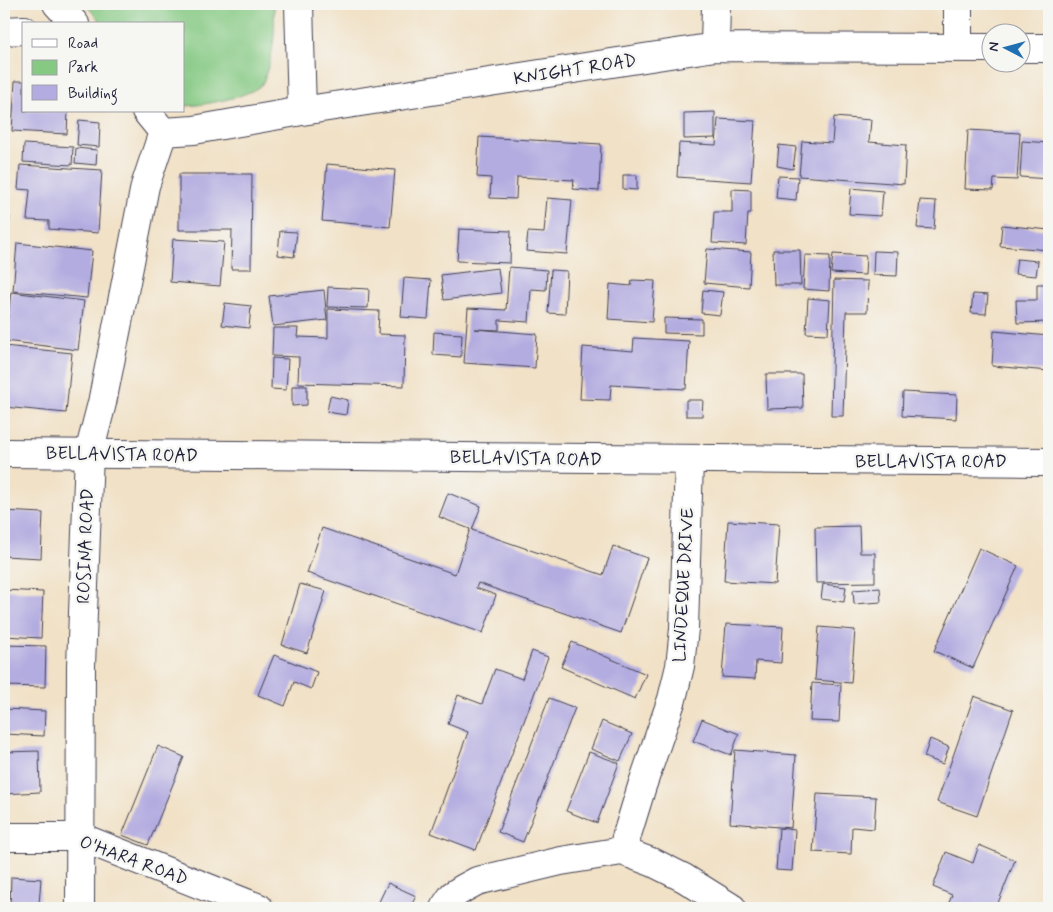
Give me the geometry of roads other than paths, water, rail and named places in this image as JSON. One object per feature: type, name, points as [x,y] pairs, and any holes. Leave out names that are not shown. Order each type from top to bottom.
[{"type":"street","points":[[57,4],[73,22]]},
{"type":"street","points":[[299,4],[302,111]]},
{"type":"street","points":[[715,48],[716,4]]},
{"type":"street","points":[[958,4],[958,48]]},
{"type":"street","points":[[4,31],[22,30]]},
{"type":"street","name":"KNIGHT ROAD","points":[[163,132],[194,130],[302,111],[715,48],[980,48]]},
{"type":"street","points":[[1030,48],[1049,48]]},
{"type":"street","points":[[147,112],[163,132]]},
{"type":"street","name":"ROSINA ROAD","points":[[80,908],[81,666],[89,453],[102,403],[145,186],[163,132]]},
{"type":"street","name":"BELLAVISTA ROAD","points":[[4,453],[1049,462]]},
{"type":"street","name":"LINDEQUE DRIVE","points":[[622,851],[645,776],[672,699],[680,666],[684,629],[689,460]]},
{"type":"street","name":"O'HARA ROAD","points":[[4,837],[80,837],[259,908]]},
{"type":"street","points":[[444,908],[453,895],[477,881],[560,861],[622,851],[654,863],[684,878],[732,908]]}]
